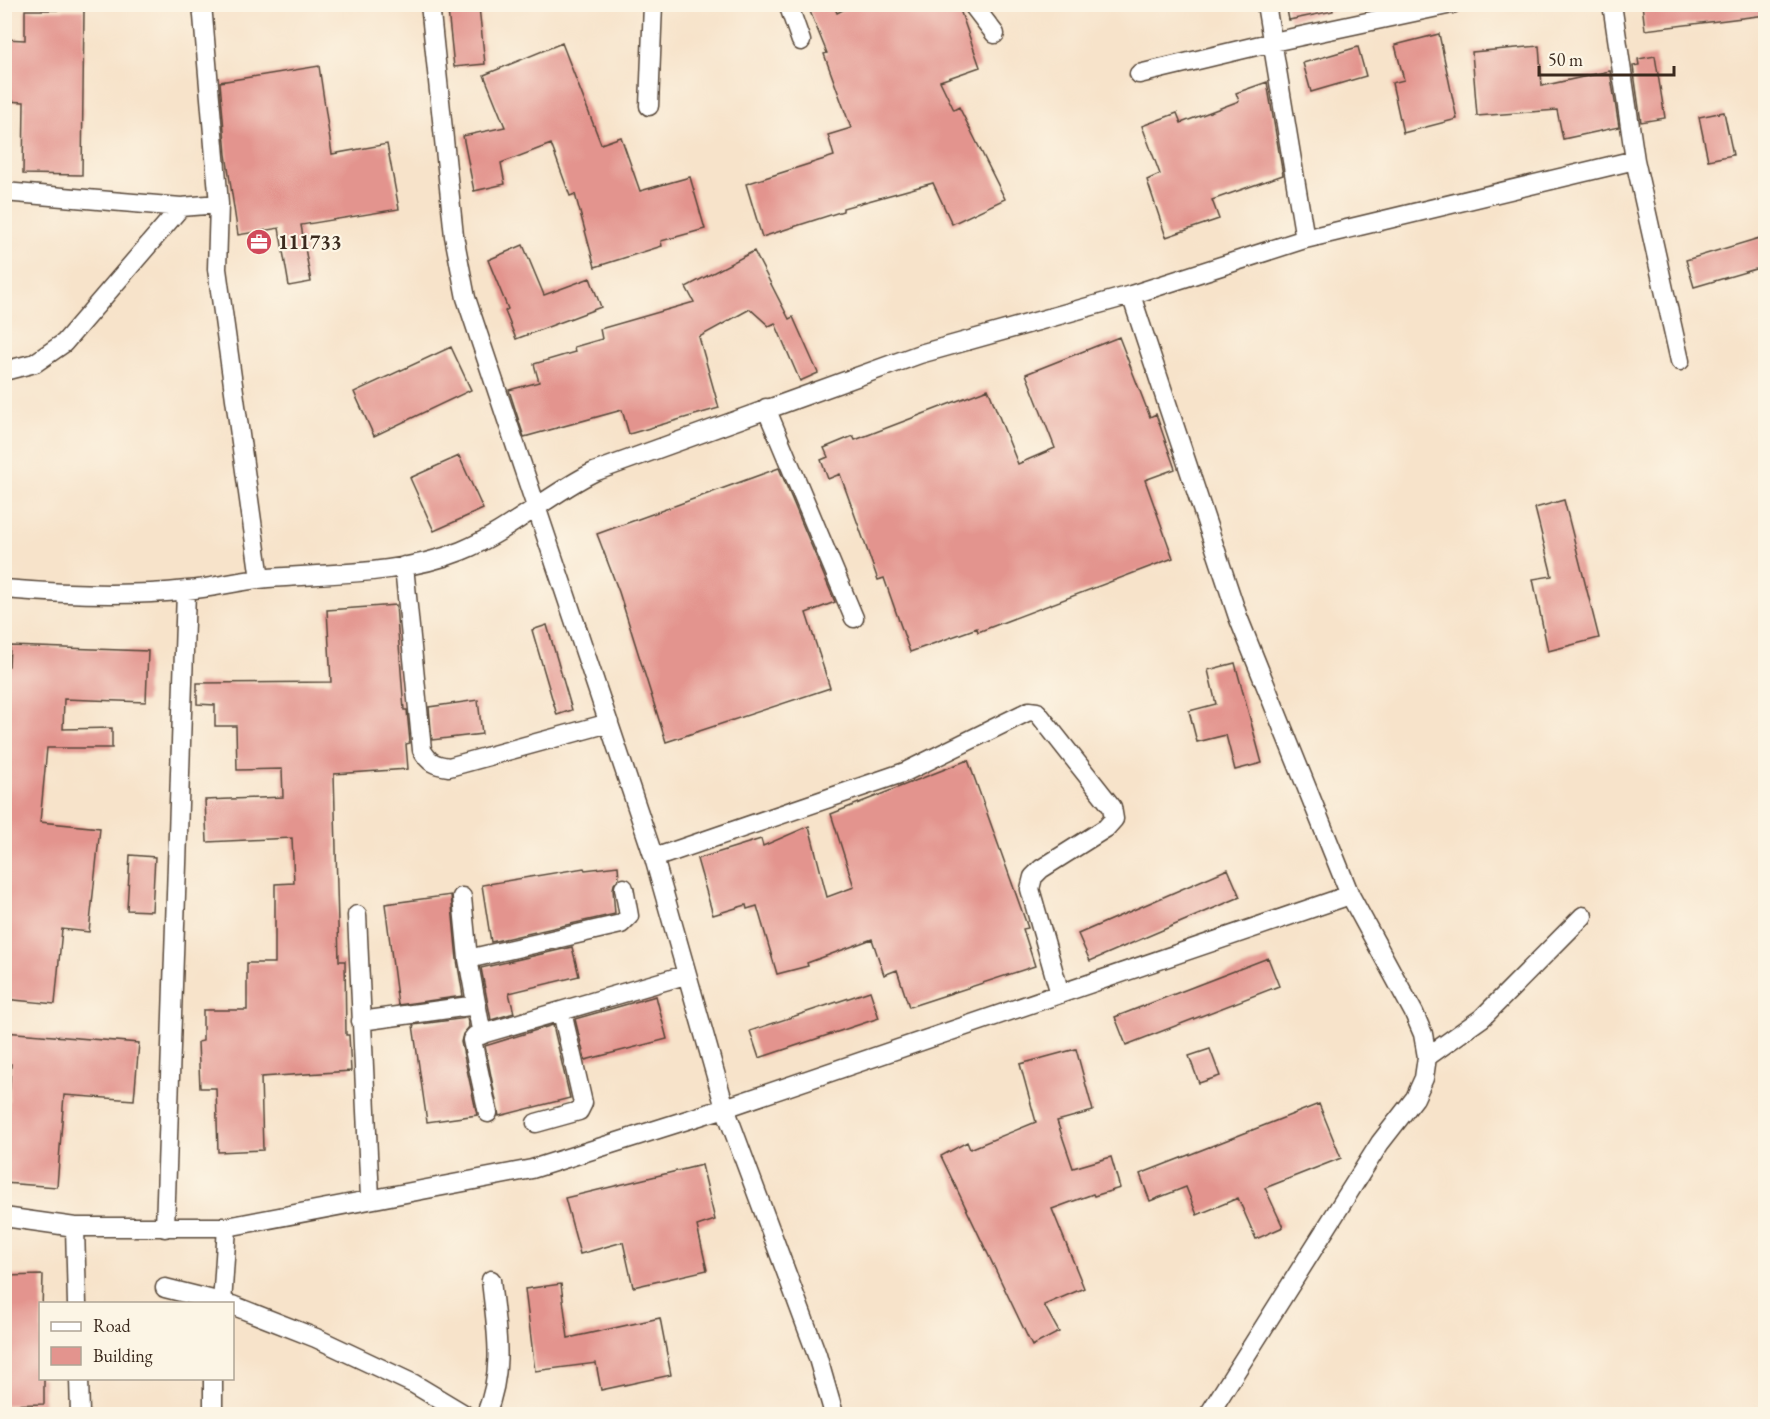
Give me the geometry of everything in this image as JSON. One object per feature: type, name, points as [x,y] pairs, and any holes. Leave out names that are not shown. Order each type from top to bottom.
[{"type":"street","points":[[202,4],[219,204],[217,269],[260,579]]},
{"type":"street","points":[[430,4],[454,236],[466,298],[654,858],[685,975],[725,1108],[816,1355],[834,1414]]},
{"type":"street","points":[[649,106],[653,4]]},
{"type":"street","points":[[788,4],[801,41]]},
{"type":"street","points":[[972,4],[995,34]]},
{"type":"street","points":[[1266,4],[1305,239]]},
{"type":"street","points":[[1139,74],[1273,42],[1452,4]]},
{"type":"street","points":[[1611,4],[1635,160],[1680,361]]},
{"type":"street","points":[[4,589],[83,593],[186,591],[260,579],[404,566],[458,552],[495,537],[569,484],[594,472],[765,408],[920,354],[1131,294],[1305,239],[1635,160]]},
{"type":"street","points":[[4,192],[181,207],[219,204]]},
{"type":"street","points":[[4,371],[35,363],[64,343],[181,207]]},
{"type":"street","points":[[1131,294],[1238,617],[1350,896],[1414,1013],[1423,1034],[1427,1057],[1424,1078],[1415,1098],[1380,1143],[1209,1414]]},
{"type":"street","points":[[765,408],[854,618]]},
{"type":"street","points":[[404,566],[422,750],[427,759],[435,765],[449,767],[609,723]]},
{"type":"street","points":[[165,1228],[186,591]]},
{"type":"street","points":[[654,858],[905,772],[1029,711],[1037,712],[1112,807],[1114,819],[1106,828],[1041,869],[1033,877],[1030,889],[1060,994]]},
{"type":"street","points":[[468,959],[621,924],[629,916],[624,888]]},
{"type":"street","points":[[4,1217],[75,1227],[227,1227],[532,1168],[725,1108],[1350,896]]},
{"type":"street","points":[[462,897],[468,959],[482,1035]]},
{"type":"street","points":[[357,915],[370,1198]]},
{"type":"street","points":[[1427,1057],[1482,1018],[1583,916]]},
{"type":"street","points":[[488,1113],[472,1041],[475,1036],[685,975]]},
{"type":"street","points":[[362,1021],[477,1005]]},
{"type":"street","points":[[536,1123],[579,1111],[583,1103],[562,1012]]},
{"type":"street","points":[[75,1227],[77,1302]]},
{"type":"street","points":[[226,1302],[227,1227]]},
{"type":"street","points":[[486,1414],[496,1391],[499,1366],[491,1280]]},
{"type":"street","points":[[165,1288],[222,1302]]},
{"type":"street","points":[[234,1306],[326,1342],[414,1384],[461,1413]]},
{"type":"street","points":[[79,1380],[80,1414]]},
{"type":"street","points":[[213,1380],[213,1414]]},
{"type":"building","points":[[807,4],[833,4],[837,13],[855,4],[958,4],[980,67],[940,81],[954,110],[959,107],[1005,199],[952,224],[933,183],[843,208],[843,211],[762,237],[746,184],[834,156],[828,135],[851,128],[824,54],[827,53]]},
{"type":"building","points":[[1286,4],[1332,4],[1333,11],[1289,20]]},
{"type":"building","points":[[1642,4],[1766,4],[1766,15],[1645,30]]},
{"type":"building","points":[[479,7],[485,64],[454,67],[448,10]]},
{"type":"building","points":[[25,10],[84,10],[82,175],[23,174],[24,102],[4,101],[4,39],[25,40]]},
{"type":"building","points":[[1439,34],[1457,119],[1403,133],[1392,83],[1404,80],[1395,45]]},
{"type":"building","points":[[562,43],[601,144],[621,137],[640,191],[690,177],[705,229],[661,241],[662,246],[595,267],[575,194],[570,196],[551,144],[501,163],[505,184],[474,191],[463,136],[505,127],[484,75]]},
{"type":"building","points":[[1539,46],[1542,86],[1610,71],[1619,127],[1563,139],[1557,110],[1477,116],[1472,52]]},
{"type":"building","points":[[1358,47],[1366,76],[1311,92],[1303,63]]},
{"type":"building","points":[[1655,56],[1665,118],[1641,122],[1633,66],[1639,65],[1638,59]]},
{"type":"building","points":[[319,66],[332,154],[387,144],[399,209],[301,225],[311,282],[289,286],[279,228],[238,235],[226,154],[220,82]]},
{"type":"building","points":[[1267,82],[1283,175],[1212,200],[1219,219],[1166,237],[1147,180],[1160,174],[1142,126],[1177,113],[1181,123],[1239,101],[1236,93]]},
{"type":"building","points":[[1724,112],[1733,155],[1708,160],[1699,117]]},
{"type":"building","points":[[1766,236],[1766,266],[1694,287],[1686,260]]},
{"type":"building","points":[[523,245],[544,295],[590,278],[601,307],[516,339],[505,311],[508,309],[488,260]]},
{"type":"building","points":[[754,251],[789,319],[793,317],[818,373],[800,381],[775,323],[769,326],[750,309],[699,337],[719,408],[629,434],[622,410],[524,437],[509,390],[539,382],[534,364],[575,352],[574,347],[602,339],[600,329],[694,302],[686,287]]},
{"type":"building","points":[[1119,337],[1150,417],[1156,414],[1175,469],[1145,480],[1173,558],[978,632],[977,628],[910,652],[884,578],[878,580],[840,474],[828,479],[821,460],[828,457],[824,448],[853,436],[855,440],[988,389],[1018,464],[1055,448],[1026,374]]},
{"type":"building","points":[[451,347],[471,390],[374,436],[354,392]]},
{"type":"building","points":[[459,456],[483,509],[434,531],[410,478]]},
{"type":"building","points":[[779,468],[835,602],[806,613],[830,688],[666,742],[619,592],[597,534]]},
{"type":"building","points":[[1564,500],[1599,638],[1548,651],[1533,579],[1552,576],[1535,508]]},
{"type":"building","points":[[396,605],[404,710],[407,710],[410,743],[406,744],[408,769],[334,774],[339,961],[345,961],[346,1035],[349,1035],[351,1071],[261,1077],[263,1150],[218,1152],[216,1088],[200,1088],[198,1042],[203,1041],[203,1010],[247,1010],[247,963],[275,963],[275,884],[294,883],[292,838],[207,842],[205,800],[283,797],[282,769],[237,770],[236,726],[215,726],[215,705],[197,704],[197,683],[331,682],[327,610]]},
{"type":"building","points":[[547,625],[572,710],[557,715],[532,630]]},
{"type":"building","points":[[10,646],[148,651],[146,702],[64,699],[63,729],[112,728],[112,748],[47,748],[40,822],[100,828],[89,932],[62,929],[55,1004],[4,999],[4,819],[9,768],[4,768],[4,666],[9,666]]},
{"type":"building","points":[[1235,663],[1262,763],[1235,770],[1226,735],[1197,742],[1189,711],[1216,704],[1208,670]]},
{"type":"building","points":[[478,700],[482,734],[432,740],[429,707]]},
{"type":"building","points":[[968,760],[1028,928],[1023,929],[1035,966],[909,1007],[897,970],[884,975],[872,939],[807,963],[808,966],[777,974],[757,906],[747,909],[746,905],[713,915],[697,859],[761,839],[763,846],[809,826],[827,897],[854,887],[831,814]]},
{"type":"building","points":[[130,855],[155,857],[152,911],[127,910]]},
{"type":"building","points":[[618,866],[619,878],[613,889],[615,914],[491,942],[482,885],[584,868],[585,870]]},
{"type":"building","points":[[1228,869],[1240,897],[1090,961],[1078,934]]},
{"type":"building","points":[[451,895],[463,996],[398,1005],[385,904]]},
{"type":"building","points":[[572,947],[579,976],[509,993],[514,1013],[491,1020],[481,968]]},
{"type":"building","points":[[1268,958],[1279,986],[1126,1045],[1115,1017]]},
{"type":"building","points":[[870,991],[879,1018],[759,1058],[750,1031]]},
{"type":"building","points":[[656,996],[667,1039],[585,1060],[575,1019]]},
{"type":"building","points":[[467,1018],[469,1027],[463,1034],[461,1042],[477,1115],[427,1122],[413,1025]]},
{"type":"building","points":[[553,1025],[570,1098],[499,1116],[485,1046]]},
{"type":"building","points":[[4,1032],[139,1043],[134,1100],[64,1095],[57,1187],[4,1183],[11,1064],[4,1064]]},
{"type":"building","points":[[1076,1049],[1093,1111],[1057,1121],[1073,1168],[1111,1157],[1120,1188],[1094,1196],[1093,1194],[1052,1209],[1084,1288],[1044,1305],[1059,1332],[1032,1346],[941,1156],[967,1142],[970,1149],[1036,1122],[1020,1064]]},
{"type":"building","points":[[1210,1049],[1220,1076],[1199,1083],[1189,1056]]},
{"type":"building","points":[[1319,1104],[1341,1158],[1265,1188],[1283,1227],[1256,1239],[1238,1198],[1197,1215],[1186,1187],[1150,1201],[1140,1174]]},
{"type":"building","points":[[702,1165],[715,1220],[697,1226],[707,1270],[633,1287],[623,1242],[580,1254],[565,1198]]},
{"type":"building","points":[[43,1275],[42,1302],[39,1302],[39,1380],[44,1380],[44,1404],[4,1405],[4,1276]]},
{"type":"building","points":[[561,1284],[568,1338],[660,1318],[671,1375],[601,1390],[596,1363],[535,1371],[525,1289]]},
{"type":"place","name":"111733","points":[[259,242]]}]
